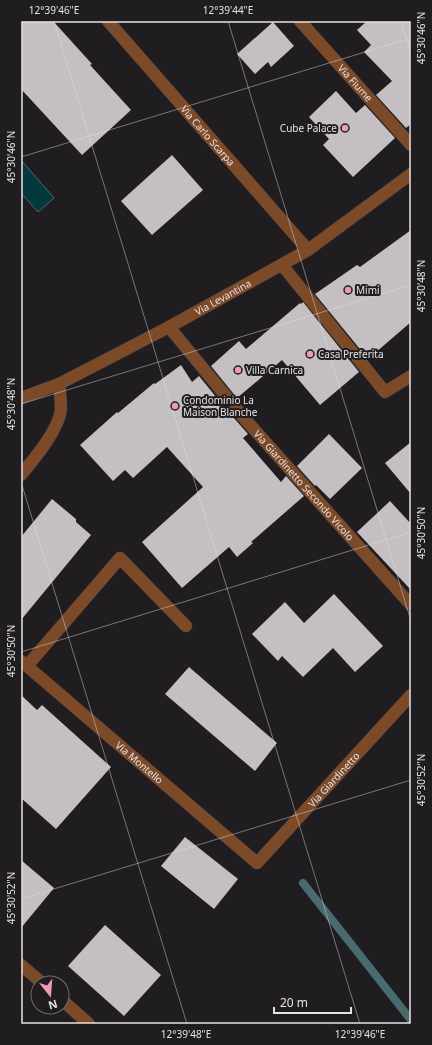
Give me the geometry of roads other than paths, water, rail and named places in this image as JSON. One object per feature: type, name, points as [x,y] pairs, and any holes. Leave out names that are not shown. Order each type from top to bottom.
[{"type":"street","name":"Via Carlo Scarpa","points":[[108,21],[308,250]]},
{"type":"street","name":"Via Fiume","points":[[300,21],[411,145]]},
{"type":"street","name":"Via Levantina","points":[[22,396],[59,384],[169,327],[282,265],[308,250],[411,174]]},
{"type":"street","points":[[282,265],[385,392],[411,376]]},
{"type":"street","name":"Via Giardinetto Secondo Vicolo","points":[[169,327],[244,418],[411,605]]},
{"type":"street","points":[[21,475],[47,440],[56,425],[61,409],[59,384]]},
{"type":"street","points":[[24,664],[120,558],[186,626]]},
{"type":"street","name":"Via Montello","points":[[24,664],[257,863]]},
{"type":"street","name":"Via Giardinetto","points":[[257,863],[411,696]]},
{"type":"street","points":[[21,965],[33,975]]},
{"type":"street","points":[[70,1007],[89,1024]]},
{"type":"water","points":[[21,160],[54,198],[38,212],[21,193]]},
{"type":"waterway","points":[[303,883],[411,1020]]},
{"type":"place","name":"Cube Palace","points":[[345,128]]},
{"type":"place","name":"Mimi","points":[[348,290]]},
{"type":"place","name":"Casa Preferita","points":[[310,354]]},
{"type":"place","name":"Villa Carnica","points":[[238,370]]},
{"type":"place","name":"Condominio La Maison Blanche","points":[[175,406]]}]
